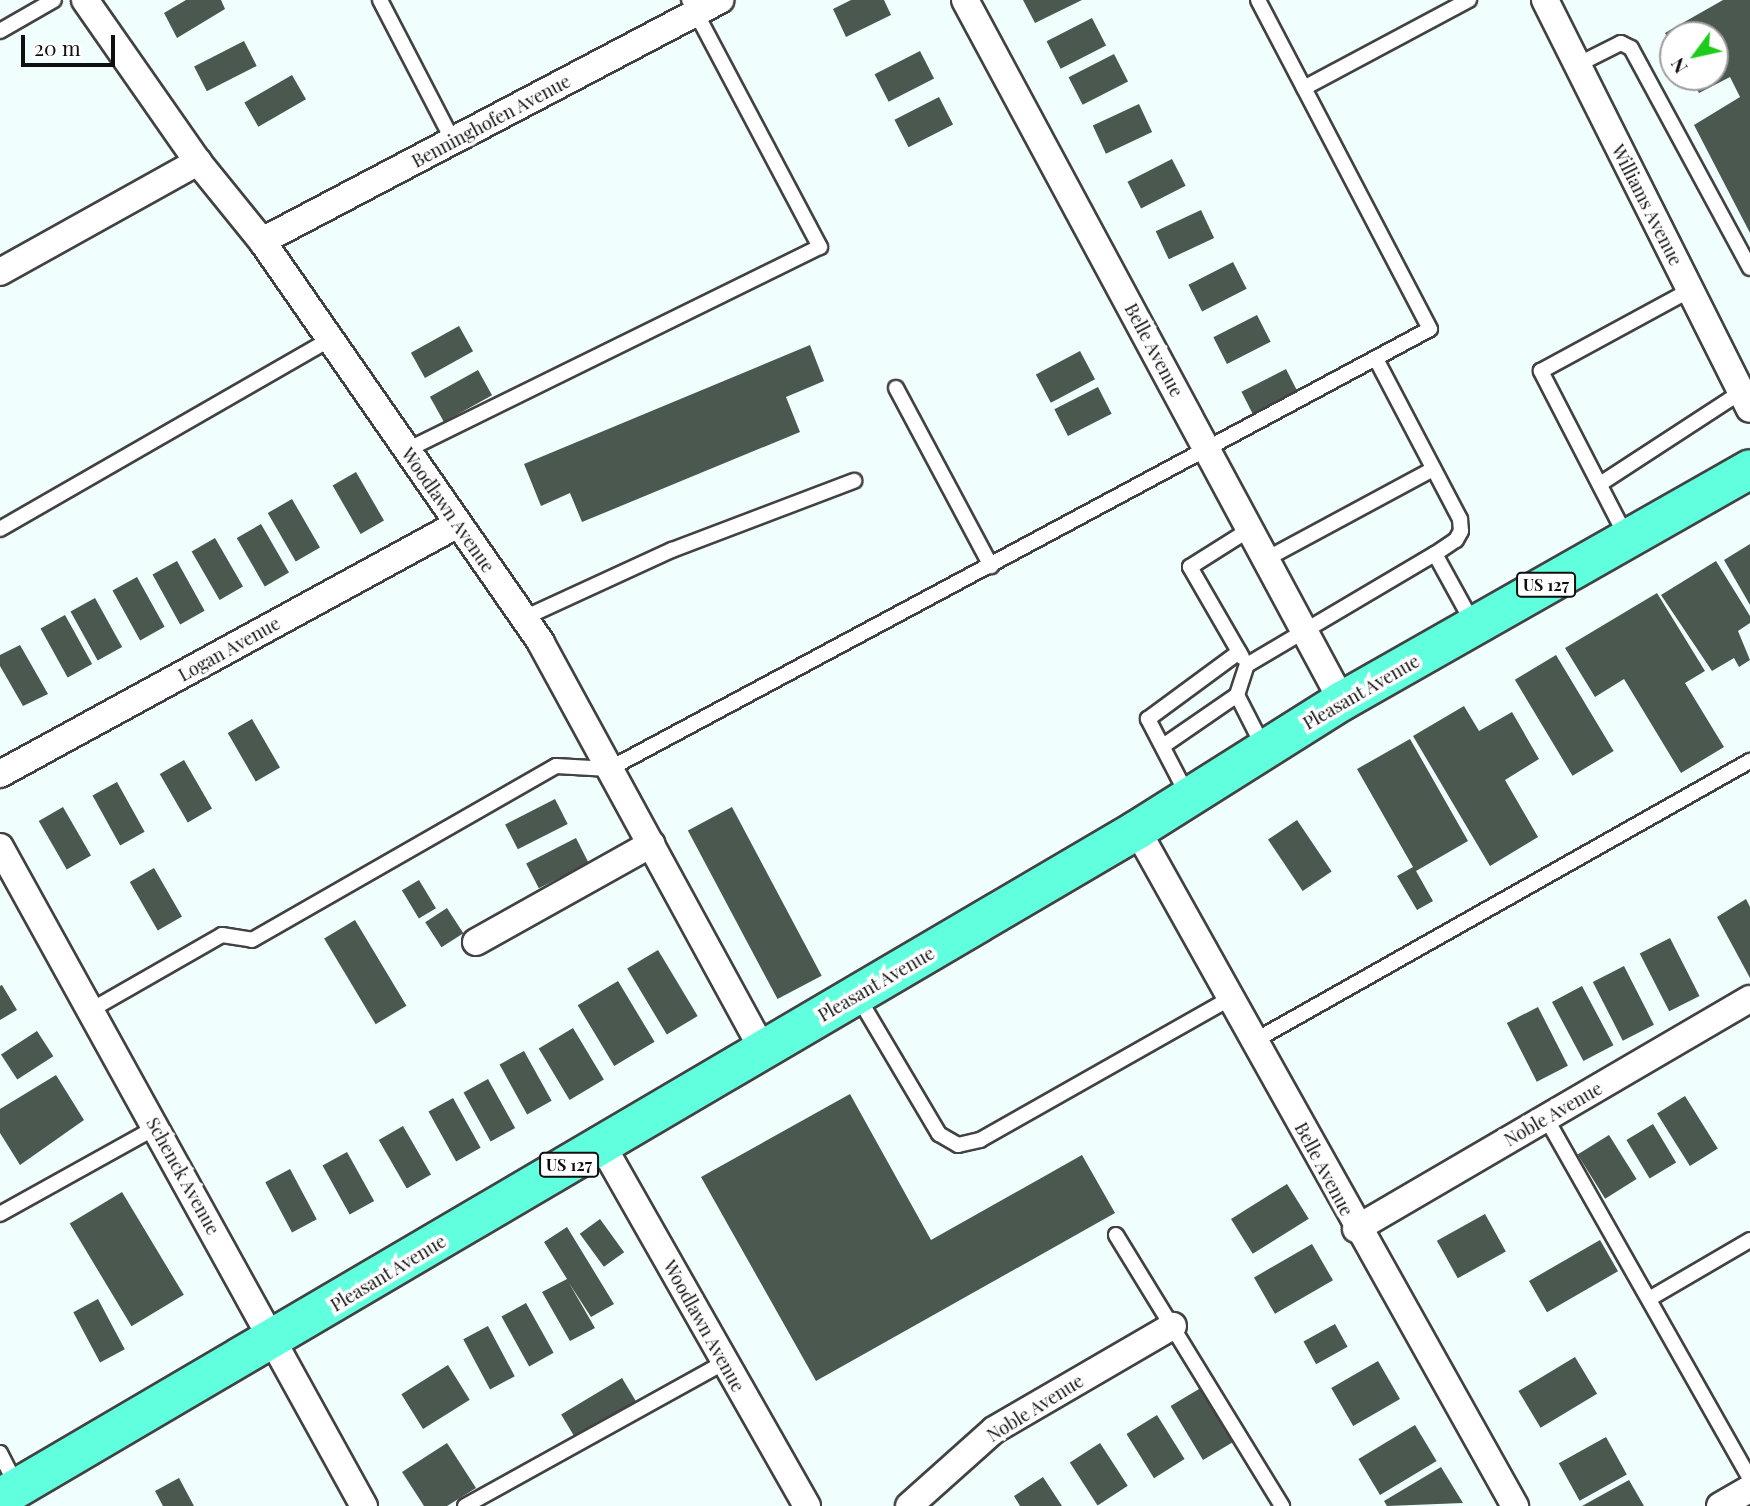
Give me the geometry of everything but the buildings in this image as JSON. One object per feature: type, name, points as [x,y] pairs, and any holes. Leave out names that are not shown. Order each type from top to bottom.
[{"type":"main road","name":"Pleasant Avenue","points":[[9,1492],[274,1341],[1137,830],[1342,701],[1750,469]]},
{"type":"street","name":"Woodlawn Avenue","points":[[85,0],[198,162],[262,241],[524,618],[763,1051]]},
{"type":"street","name":"Benninghofen Avenue","points":[[262,241],[453,141],[693,6],[720,0]]},
{"type":"street","name":"Belle Avenue","points":[[965,0],[1342,701]]},
{"type":"street","name":"Williams Avenue","points":[[1545,0],[1746,401]]},
{"type":"street","points":[[0,272],[198,162]]},
{"type":"street","name":"Logan Avenue","points":[[0,775],[458,524]]},
{"type":"street","name":"Belle Avenue","points":[[1137,830],[1356,1229],[1515,1506]]},
{"type":"street","points":[[476,942],[651,844]]},
{"type":"street","name":"Schenck Avenue","points":[[0,847],[364,1506]]},
{"type":"street","name":"Noble Avenue","points":[[1356,1229],[1750,999]]},
{"type":"street","name":"Woodlawn Avenue","points":[[603,1145],[807,1506]]},
{"type":"street","name":"Noble Avenue","points":[[909,1506],[994,1430],[1173,1326]]},
{"type":"street","points":[[1720,1506],[1750,1489]]},
{"type":"lane","points":[[0,31],[54,0]]},
{"type":"lane","points":[[380,0],[453,141]]},
{"type":"lane","points":[[90,1010],[222,935],[252,940],[556,766],[609,769],[1208,451],[1430,329],[1258,0]]},
{"type":"lane","points":[[1304,88],[1469,0]]},
{"type":"lane","points":[[407,450],[820,247],[693,6]]},
{"type":"lane","points":[[1577,65],[1621,43],[1631,48],[1750,268]]},
{"type":"lane","points":[[1627,539],[1541,371],[1690,290]]},
{"type":"lane","points":[[0,529],[330,339]]},
{"type":"lane","points":[[1189,798],[1148,719],[1243,658],[1303,629],[1435,554],[1456,540],[1461,531],[1460,519],[1376,359]]},
{"type":"lane","points":[[895,388],[991,566]]},
{"type":"lane","points":[[1600,484],[1746,401]]},
{"type":"lane","points":[[1266,559],[1433,469]]},
{"type":"lane","points":[[524,618],[672,550],[854,481]]},
{"type":"lane","points":[[1250,529],[1190,567],[1243,658],[1237,695],[1264,750]]},
{"type":"lane","points":[[1435,554],[1474,626]]},
{"type":"lane","points":[[1163,746],[1237,695]]},
{"type":"lane","points":[[1254,1041],[1750,761]]},
{"type":"lane","points":[[858,995],[939,1134],[958,1146],[980,1140],[1231,998]]},
{"type":"lane","points":[[1546,1118],[1750,1478]]},
{"type":"lane","points":[[0,1214],[156,1128]]},
{"type":"lane","points":[[1116,1235],[1279,1505]]},
{"type":"lane","points":[[1649,1299],[1750,1240]]},
{"type":"lane","points":[[465,1506],[725,1362]]},
{"type":"lane","points":[[0,1453],[9,1492]]}]
